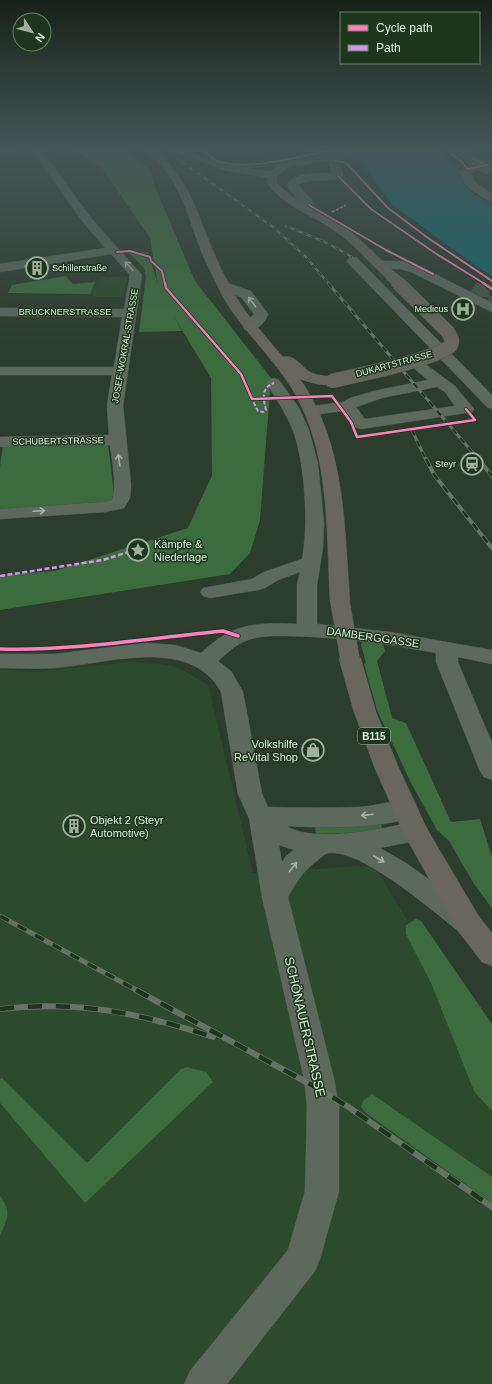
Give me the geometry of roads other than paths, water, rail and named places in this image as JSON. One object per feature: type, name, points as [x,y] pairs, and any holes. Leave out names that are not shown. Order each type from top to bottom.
[{"type":"main road","points":[[192,214],[211,261],[224,286]]},
{"type":"main road","name":"DUKARTSTRASSE","points":[[300,389],[412,361],[444,350],[451,344],[451,338],[440,324],[380,265],[340,228],[315,214]]},
{"type":"main road","name":"B115","points":[[250,327],[300,389],[311,410],[323,440],[331,478],[340,602],[350,659],[365,712],[386,766],[411,821],[468,923],[492,954]]},
{"type":"main road","points":[[268,348],[284,355],[299,373],[304,376],[332,381]]},
{"type":"street","name":"JOSEF-WOKRAL-STRASSE","points":[[0,514],[105,507],[118,504],[122,497],[114,405],[121,371],[136,275],[82,214]]},
{"type":"street","points":[[0,268],[115,250]]},
{"type":"street","points":[[353,261],[492,404]]},
{"type":"street","points":[[380,265],[402,265],[415,268],[492,308]]},
{"type":"street","points":[[224,286],[246,294],[261,314],[260,318],[250,327]]},
{"type":"street","name":"BRUCKNERSTRASSE","points":[[0,312],[129,313]]},
{"type":"street","points":[[407,418],[404,388],[412,361]]},
{"type":"street","points":[[0,371],[121,371]]},
{"type":"street","points":[[274,383],[291,408],[301,430],[310,464],[315,524],[307,585],[308,629]]},
{"type":"street","points":[[404,388],[407,418]]},
{"type":"street","points":[[404,388],[407,418]]},
{"type":"street","points":[[311,410],[347,406],[404,388],[450,389],[466,409],[361,424],[347,406]]},
{"type":"street","name":"SCHUBERTSTRASSE","points":[[0,442],[116,440]]},
{"type":"street","points":[[210,592],[258,584],[271,576],[311,562]]},
{"type":"street","name":"DAMBERGGASSE","points":[[204,662],[231,640],[244,634],[264,631],[308,629],[361,633],[492,657]]},
{"type":"street","points":[[447,649],[447,662],[492,771]]},
{"type":"street","points":[[0,661],[54,661],[146,650],[175,652],[204,662]]},
{"type":"street","name":"SCHÖNAUERSTRASSE","points":[[203,1384],[303,1258],[322,1191],[323,1106],[327,1085],[275,897],[261,816],[256,810],[250,794],[232,692],[223,676],[204,662]]},
{"type":"street","points":[[261,816],[312,818],[362,816],[411,821]]},
{"type":"street","points":[[261,816],[271,829],[289,839],[332,844],[367,853],[397,870],[468,923]]},
{"type":"street","points":[[275,897],[285,878],[296,862],[332,844],[411,821]]},
{"type":"water","points":[[405,214],[492,214],[492,276]]},
{"type":"tunnel","points":[[473,288],[482,293],[482,299],[492,304]]},
{"type":"railway","points":[[254,214],[273,227],[306,257],[329,284]]},
{"type":"railway","points":[[286,226],[327,243],[352,257]]},
{"type":"railway","points":[[328,283],[479,460]]},
{"type":"railway","points":[[412,430],[426,460]]},
{"type":"railway","points":[[426,459],[435,476],[492,548]]},
{"type":"railway","points":[[478,459],[492,476]]},
{"type":"railway","points":[[0,916],[138,991]]},
{"type":"railway","points":[[136,990],[321,1090],[350,1108],[492,1207]]},
{"type":"railway","points":[[0,1009],[56,1006],[108,1011],[160,1021],[213,1037]]},
{"type":"place","name":"Schillerstraße","points":[[37,268]]},
{"type":"place","name":"Medicus","points":[[463,309]]},
{"type":"place","name":"Steyr","points":[[472,464]]},
{"type":"place","name":"Kämpfe & Niederlage","points":[[138,550]]},
{"type":"place","name":"Volkshilfe ReVital Shop","points":[[313,750]]},
{"type":"place","name":"Objekt 2 (Steyr Automotive)","points":[[74,826]]}]
